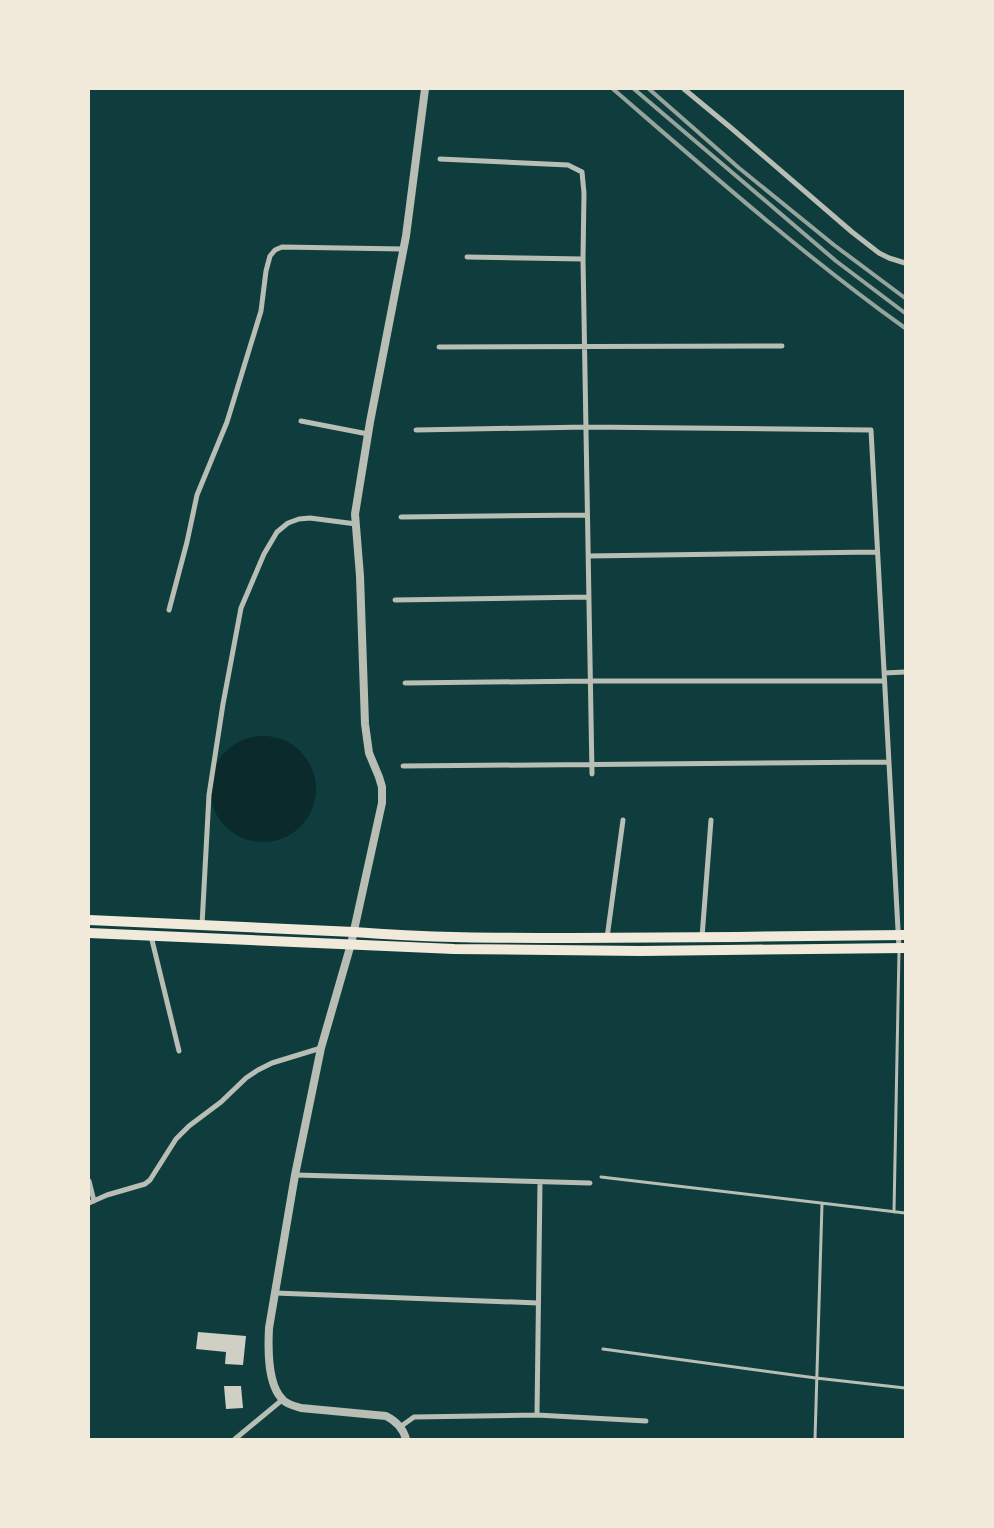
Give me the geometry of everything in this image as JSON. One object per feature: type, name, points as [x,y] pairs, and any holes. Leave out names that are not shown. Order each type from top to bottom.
[{"type":"main road","points":[[89,920],[500,938],[702,938],[902,935]]},
{"type":"main road","points":[[89,933],[454,949],[632,951],[902,948]]},
{"type":"street","points":[[406,1439],[394,1420],[386,1416],[301,1408],[290,1405],[282,1400],[270,1372],[268,1328],[295,1175],[321,1048],[354,932],[382,803],[382,787],[369,753],[365,724],[355,514],[403,249],[425,89]]},
{"type":"street","points":[[684,89],[730,126],[852,232],[884,256],[905,262]]},
{"type":"street","points":[[440,159],[568,165],[582,172],[584,193],[584,346],[592,774]]},
{"type":"street","points":[[169,610],[197,494],[227,422],[261,311],[266,271],[270,256],[275,250],[282,247],[403,249]]},
{"type":"street","points":[[467,257],[583,259]]},
{"type":"street","points":[[439,347],[782,346]]},
{"type":"street","points":[[301,422],[368,434]]},
{"type":"street","points":[[416,430],[586,427],[871,430],[884,681],[902,948]]},
{"type":"street","points":[[401,517],[587,515]]},
{"type":"street","points":[[202,924],[209,795],[223,704],[241,608],[264,554],[277,532],[288,523],[310,518],[356,524]]},
{"type":"street","points":[[588,556],[877,552]]},
{"type":"street","points":[[395,600],[589,597]]},
{"type":"street","points":[[884,673],[905,672]]},
{"type":"street","points":[[405,683],[884,681]]},
{"type":"street","points":[[403,766],[889,762]]},
{"type":"street","points":[[607,938],[623,820]]},
{"type":"street","points":[[702,938],[711,820]]},
{"type":"street","points":[[151,936],[179,1051]]},
{"type":"street","points":[[89,1181],[91,1202],[121,1190],[145,1184],[150,1180],[176,1139],[189,1126],[212,1110],[246,1078],[272,1063],[321,1048]]},
{"type":"street","points":[[295,1175],[590,1183]]},
{"type":"street","points":[[537,1415],[540,1182]]},
{"type":"street","points":[[275,1293],[538,1303]]},
{"type":"street","points":[[235,1439],[282,1400]]},
{"type":"street","points":[[400,1427],[414,1418],[537,1415],[646,1421]]},
{"type":"lane","points":[[894,1212],[902,948]]},
{"type":"lane","points":[[601,1177],[905,1213]]},
{"type":"lane","points":[[815,1439],[822,1204]]},
{"type":"lane","points":[[603,1349],[905,1388]]},
{"type":"water","points":[[263,736],[283,740],[301,751],[312,769],[316,789],[312,809],[301,827],[283,838],[263,842],[243,838],[225,827],[214,809],[210,789],[214,769],[225,751],[243,740]]},
{"type":"building","points":[[198,1332],[246,1336],[243,1365],[225,1364],[226,1352],[196,1349]]},
{"type":"building","points":[[224,1386],[241,1386],[243,1408],[226,1409]]},
{"type":"railway","points":[[613,89],[793,242],[905,328]]},
{"type":"railway","points":[[634,89],[836,261],[905,313]]},
{"type":"railway","points":[[649,89],[739,168],[834,245],[905,298]]}]
